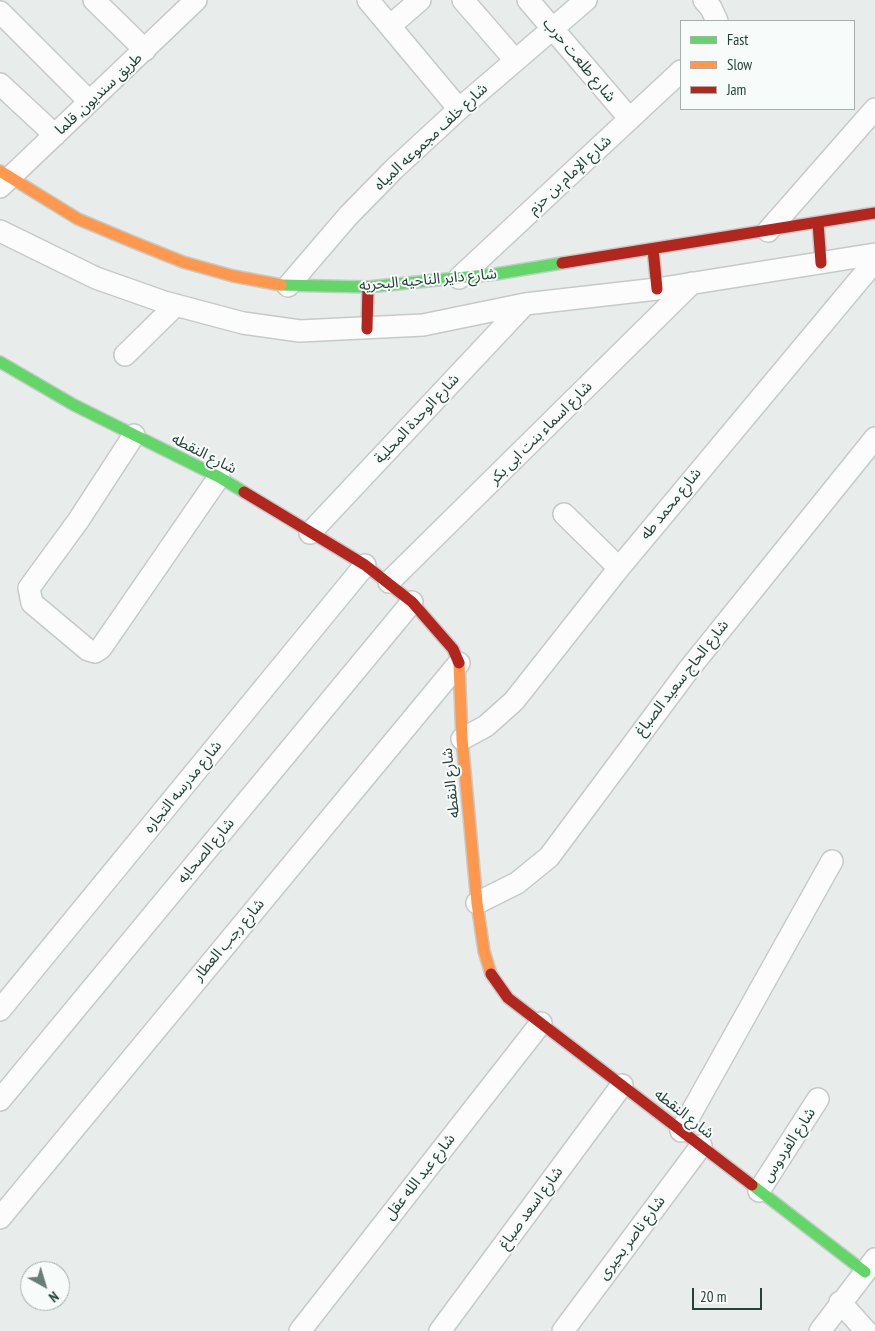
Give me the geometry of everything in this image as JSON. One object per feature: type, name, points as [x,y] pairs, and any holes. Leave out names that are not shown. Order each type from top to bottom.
[{"type":"street","points":[[94,0],[145,50]]},
{"type":"street","name":"طريق سنديون, قلما","points":[[3,179],[55,135],[196,0]]},
{"type":"street","points":[[368,0],[459,109]]},
{"type":"street","points":[[390,26],[420,0]]},
{"type":"street","points":[[463,0],[515,60]]},
{"type":"street","name":"شارع طلعت حرب","points":[[528,0],[630,119]]},
{"type":"street","name":"شارع خلف مجموعه المياه","points":[[288,286],[348,216],[459,109],[586,0]]},
{"type":"street","points":[[704,0],[711,8],[717,20]]},
{"type":"street","points":[[0,12],[89,101]]},
{"type":"street","name":"شارع الإمام بن حزم","points":[[459,278],[680,72]]},
{"type":"street","points":[[0,84],[55,135]]},
{"type":"street","points":[[768,231],[875,109]]},
{"type":"street","name":"شارع داير الناحيه البحريه","points":[[3,179],[78,218],[183,262],[233,276],[288,286],[368,287],[459,278],[875,213]]},
{"type":"street","points":[[818,223],[821,263]]},
{"type":"street","points":[[0,230],[96,278],[176,305],[243,323],[300,331],[423,325],[525,304],[657,289],[875,254]]},
{"type":"street","points":[[654,249],[657,289]]},
{"type":"street","name":"شارع محمد طه","points":[[462,739],[486,726],[510,705],[619,568],[875,261]]},
{"type":"street","name":"شارع اسماء بنت ابى بكر","points":[[390,582],[692,283]]},
{"type":"street","points":[[367,329],[368,287]]},
{"type":"street","name":"شارع الوحدة المحلية","points":[[310,533],[525,304]]},
{"type":"street","points":[[125,355],[176,305]]},
{"type":"street","name":"شارع النقطه","points":[[0,362],[74,405],[219,477],[365,565],[390,582],[412,602],[453,649],[458,663],[461,683],[462,739],[478,903],[488,969],[496,984],[508,998],[759,1191],[870,1265]]},
{"type":"street","points":[[134,435],[78,521],[28,588],[32,603],[88,650],[95,652],[101,648],[219,477]]},
{"type":"street","name":"شارع الحاج سعيد الصباغ","points":[[478,903],[517,883],[549,857],[641,730],[700,653],[875,438]]},
{"type":"street","points":[[564,514],[619,568]]},
{"type":"street","name":"شارع مدرسه التجاره","points":[[0,1010],[365,565]]},
{"type":"street","name":"شارع الصحابه","points":[[0,1100],[412,602]]},
{"type":"street","name":"شارع رجب العطار","points":[[0,1218],[458,663]]},
{"type":"street","points":[[681,1131],[832,861]]},
{"type":"street","name":"شارع عبد الله عقل","points":[[300,1331],[541,1023]]},
{"type":"street","name":"شارع اسعد صباغ","points":[[440,1331],[622,1085]]},
{"type":"street","name":"شارع الفردوس","points":[[759,1191],[818,1099]]},
{"type":"street","name":"شارع ناصر بحيرى","points":[[563,1331],[701,1146]]},
{"type":"street","points":[[820,1331],[840,1302],[870,1265]]},
{"type":"street","points":[[840,1302],[866,1331]]},
{"type":"traffic: fast","points":[[281,285],[368,287],[496,274],[562,263]]},
{"type":"traffic: fast","points":[[0,362],[74,405],[219,477],[244,492]]},
{"type":"traffic: fast","points":[[752,1185],[865,1272]]},
{"type":"traffic: slow","points":[[0,171],[78,219],[133,242],[183,262],[233,276],[281,285]]},
{"type":"traffic: slow","points":[[459,663],[462,739],[477,903],[484,951],[491,974]]},
{"type":"traffic: jam","points":[[562,263],[875,213]]},
{"type":"traffic: jam","points":[[818,223],[821,263]]},
{"type":"traffic: jam","points":[[653,249],[657,289]]},
{"type":"traffic: jam","points":[[367,329],[368,287]]},
{"type":"traffic: jam","points":[[244,492],[365,565],[412,602],[453,649],[459,663]]},
{"type":"traffic: jam","points":[[491,974],[508,998],[752,1185]]}]
